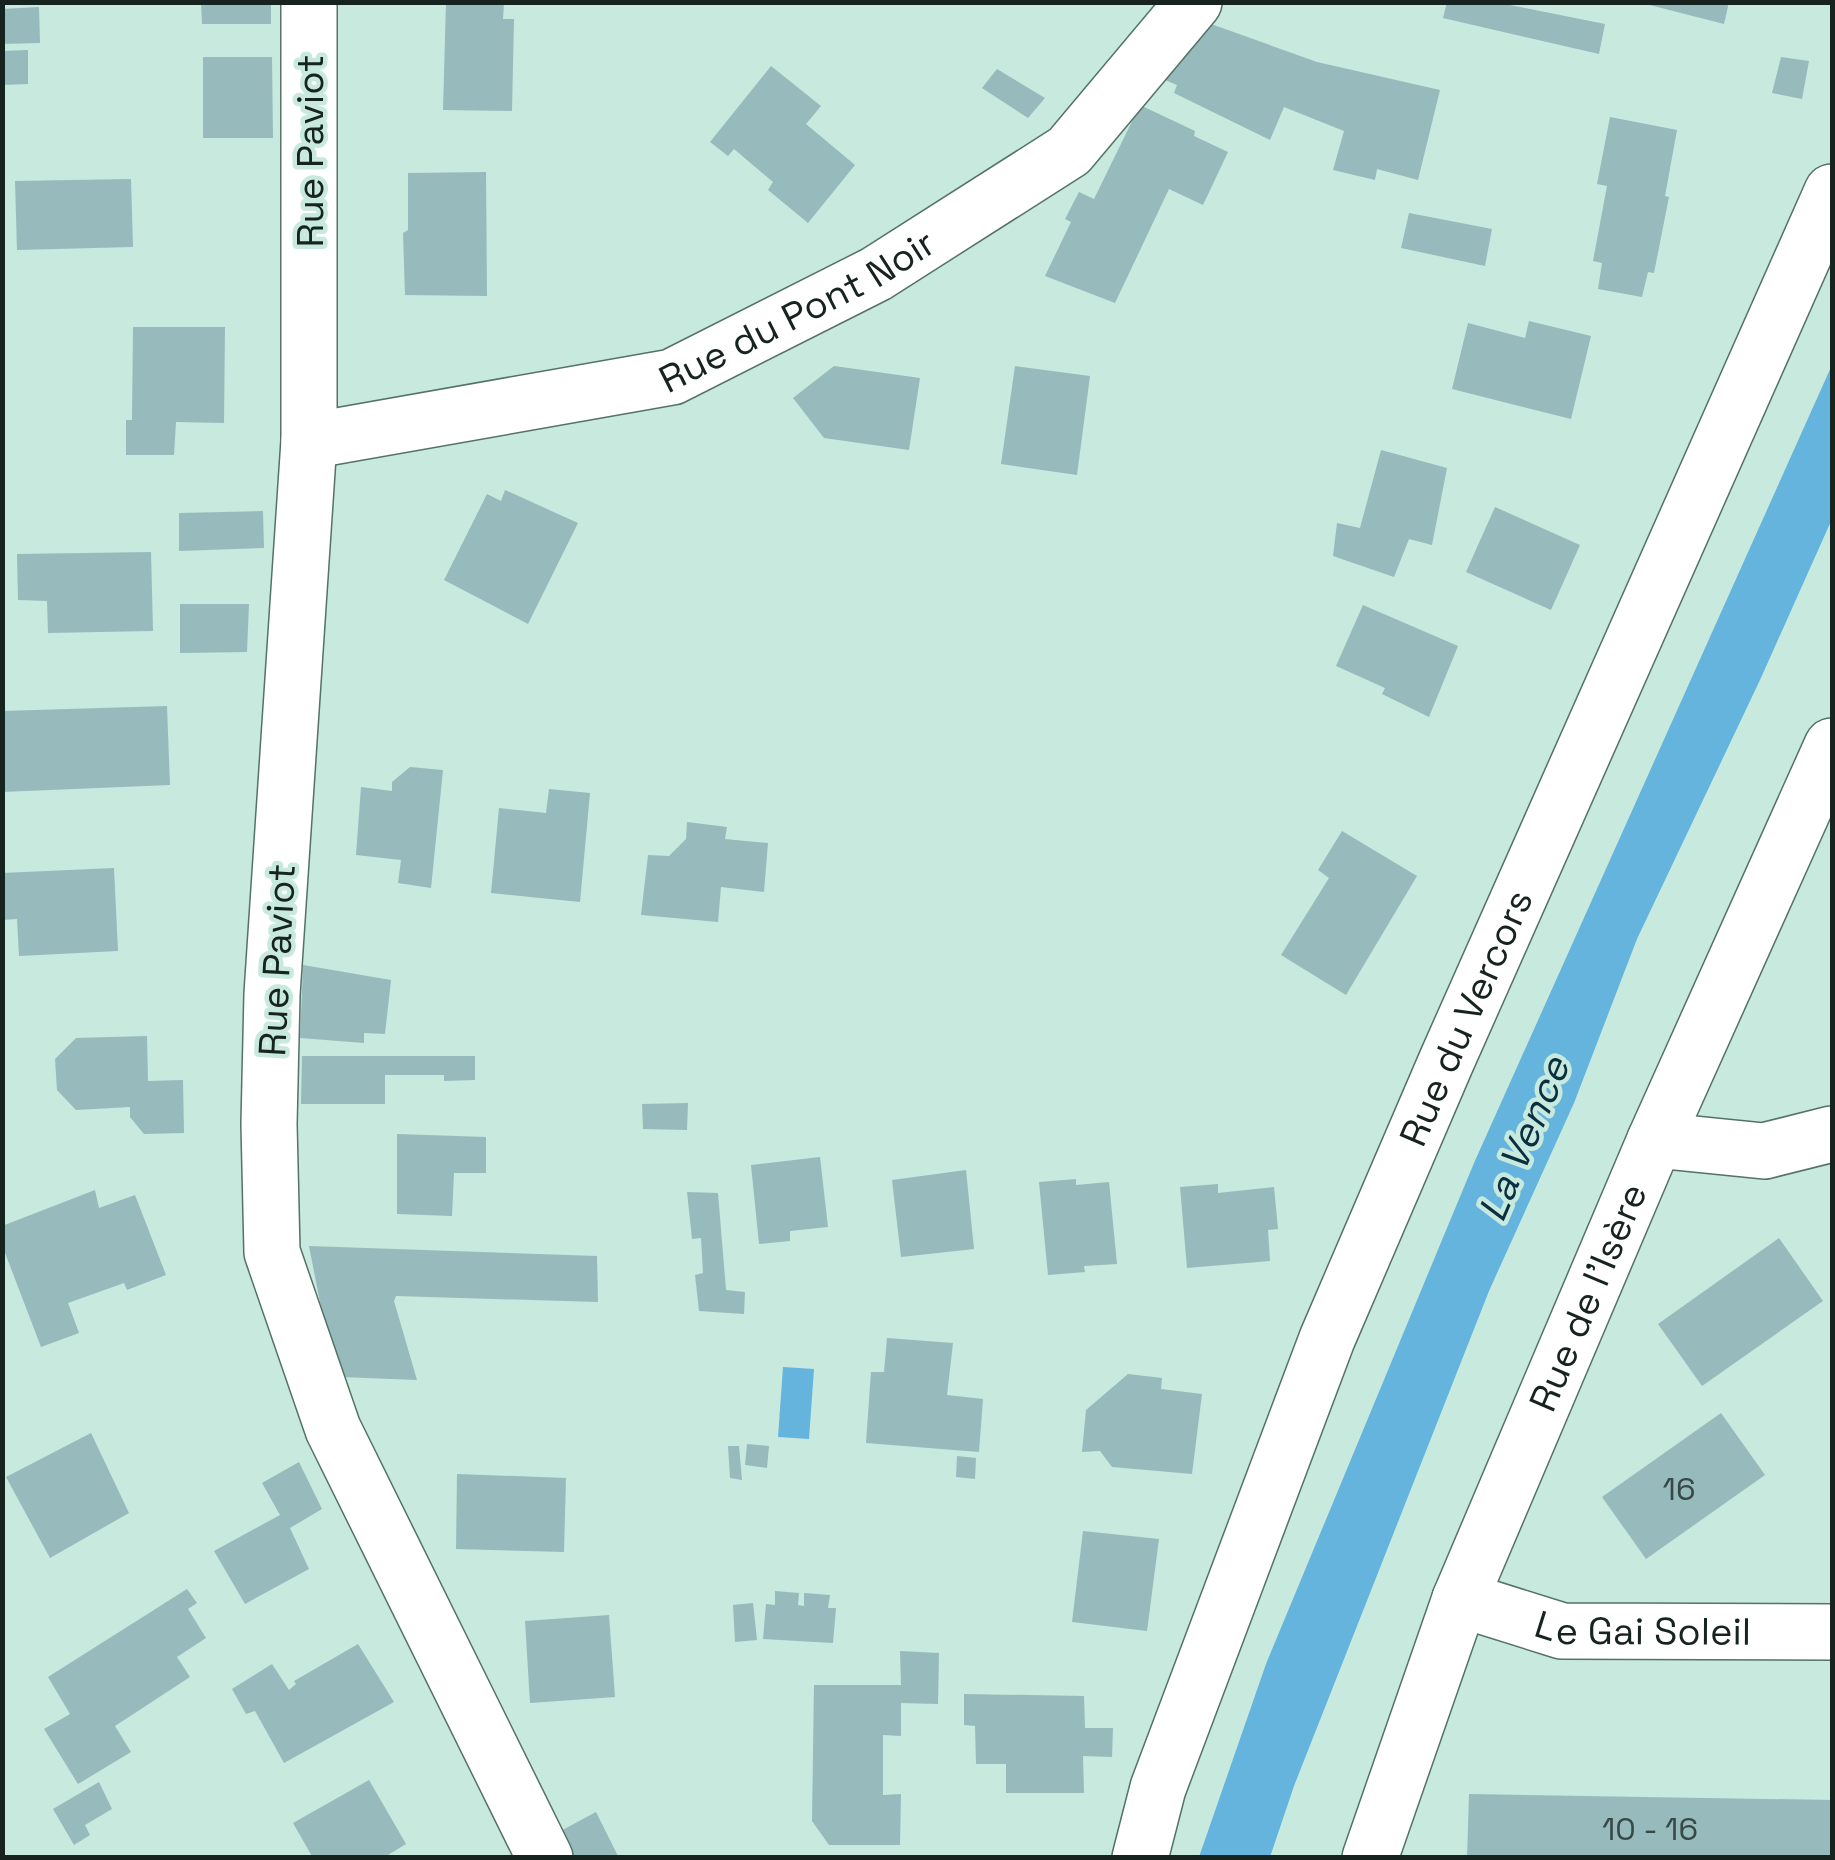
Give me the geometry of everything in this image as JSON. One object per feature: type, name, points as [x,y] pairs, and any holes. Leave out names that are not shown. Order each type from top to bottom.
[{"type":"street","name":"Rue Paviot","points":[[308,2],[309,441],[272,994],[272,1252],[333,1429],[545,1858]]},
{"type":"street","name":"Rue du Pont Noir","points":[[309,441],[672,377],[876,274],[1070,151],[1194,2]]},
{"type":"street","name":"Rue du Vercors","points":[[1140,1858],[1158,1788],[1327,1339],[1832,192]]},
{"type":"street","name":"Rue de l'Isère","points":[[1370,1858],[1460,1599],[1655,1140],[1832,746]]},
{"type":"street","points":[[1655,1140],[1764,1150],[1832,1134]]},
{"type":"street","name":"Le Gai Soleil","points":[[1460,1599],[1562,1631],[1832,1632]]},
{"type":"water","name":"La Vence","points":[[1832,365],[1832,519],[1637,939],[1574,1103],[1489,1291],[1294,1786],[1270,1857],[1199,1857],[1266,1664],[1474,1163]]},
{"type":"water","points":[[783,1367],[814,1369],[809,1439],[778,1437]]},
{"type":"building","points":[[201,2],[271,2],[271,24],[202,24]]},
{"type":"building","points":[[446,2],[504,2],[503,19],[514,19],[512,111],[443,110]]},
{"type":"building","points":[[1447,2],[1495,2],[1605,24],[1599,54],[1443,18]]},
{"type":"building","points":[[1638,2],[1729,2],[1724,24]]},
{"type":"building","points":[[39,7],[40,43],[2,44],[2,9]]},
{"type":"building","points":[[1200,20],[1317,62],[1440,90],[1418,180],[1377,169],[1375,180],[1333,170],[1344,131],[1284,107],[1270,140],[1174,93],[1177,85],[1158,77]]},
{"type":"building","points":[[28,50],[28,84],[2,85],[2,51]]},
{"type":"building","points":[[203,57],[272,57],[273,138],[203,138]]},
{"type":"building","points":[[1781,57],[1809,61],[1802,99],[1772,93]]},
{"type":"building","points":[[771,66],[821,106],[806,124],[855,165],[808,223],[768,190],[773,182],[734,149],[728,156],[710,142]]},
{"type":"building","points":[[997,69],[1045,98],[1028,118],[982,88]]},
{"type":"building","points":[[1140,105],[1228,152],[1203,205],[1169,189],[1115,303],[1045,276],[1071,222],[1065,219],[1079,192],[1094,199]]},
{"type":"building","points":[[1610,117],[1677,130],[1654,273],[1648,272],[1642,297],[1598,289],[1602,263],[1593,261],[1607,186],[1597,184]]},
{"type":"building","points":[[486,172],[487,296],[405,295],[403,233],[408,230],[408,173]]},
{"type":"building","points":[[131,179],[133,247],[17,250],[15,181]]},
{"type":"building","points":[[1409,213],[1492,229],[1485,266],[1401,248]]},
{"type":"building","points":[[1529,321],[1591,336],[1571,419],[1452,389],[1468,323],[1525,338]]},
{"type":"building","points":[[133,327],[225,327],[224,423],[176,422],[174,455],[126,455],[126,420],[132,420]]},
{"type":"building","points":[[834,366],[920,378],[909,450],[824,438],[793,398]]},
{"type":"building","points":[[1015,366],[1090,376],[1077,475],[1001,464]]},
{"type":"building","points":[[1381,450],[1447,468],[1432,545],[1409,539],[1394,577],[1333,556],[1337,523],[1360,528]]},
{"type":"building","points":[[505,490],[578,523],[528,624],[444,580],[487,494],[501,501]]},
{"type":"building","points":[[1495,507],[1580,545],[1551,610],[1466,572]]},
{"type":"building","points":[[263,511],[264,548],[179,551],[179,513]]},
{"type":"building","points":[[151,552],[153,631],[48,633],[47,601],[18,600],[17,554]]},
{"type":"building","points":[[180,604],[249,604],[247,652],[180,653]]},
{"type":"building","points":[[1363,605],[1458,646],[1429,717],[1382,694],[1385,688],[1336,666]]},
{"type":"building","points":[[167,706],[170,785],[2,792],[2,711]]},
{"type":"building","points":[[410,767],[443,770],[431,888],[398,883],[401,860],[356,855],[361,787],[392,791],[392,782]]},
{"type":"building","points":[[549,789],[590,793],[580,902],[491,893],[499,808],[546,813]]},
{"type":"building","points":[[687,822],[727,827],[725,839],[768,843],[764,892],[721,887],[718,922],[641,915],[648,855],[669,856],[686,839]]},
{"type":"building","points":[[1342,831],[1417,876],[1346,995],[1281,955],[1329,878],[1318,870]]},
{"type":"building","points":[[114,868],[118,951],[19,956],[17,919],[2,920],[2,873]]},
{"type":"building","points":[[303,965],[391,980],[385,1034],[364,1033],[364,1043],[300,1038]]},
{"type":"building","points":[[147,1036],[148,1081],[183,1080],[184,1133],[144,1134],[130,1117],[130,1107],[76,1110],[57,1090],[55,1059],[76,1038]]},
{"type":"building","points":[[302,1056],[475,1056],[475,1080],[444,1081],[444,1075],[385,1075],[385,1104],[301,1104]]},
{"type":"building","points":[[688,1103],[687,1130],[643,1129],[642,1104]]},
{"type":"building","points":[[397,1134],[486,1137],[486,1173],[454,1173],[452,1216],[397,1214]]},
{"type":"building","points":[[820,1157],[828,1227],[790,1231],[790,1241],[759,1244],[751,1165]]},
{"type":"building","points":[[966,1170],[974,1249],[901,1257],[892,1180]]},
{"type":"building","points":[[1076,1179],[1076,1185],[1109,1182],[1117,1264],[1084,1266],[1085,1272],[1048,1275],[1039,1182]]},
{"type":"building","points":[[1218,1184],[1218,1193],[1274,1187],[1278,1229],[1268,1230],[1270,1261],[1187,1268],[1180,1187]]},
{"type":"building","points":[[95,1190],[99,1208],[135,1195],[166,1275],[127,1290],[124,1283],[68,1303],[79,1333],[41,1347],[2,1245],[2,1226]]},
{"type":"building","points":[[687,1192],[718,1193],[726,1290],[745,1292],[744,1314],[699,1311],[695,1275],[703,1273],[701,1238],[692,1239]]},
{"type":"building","points":[[1779,1238],[1823,1301],[1702,1386],[1658,1324]]},
{"type":"building","points":[[309,1246],[597,1256],[598,1302],[396,1296],[394,1301],[417,1380],[341,1377]]},
{"type":"building","points":[[887,1338],[953,1343],[947,1395],[983,1399],[979,1452],[866,1443],[871,1372],[884,1372]]},
{"type":"building","points":[[1128,1374],[1162,1378],[1161,1389],[1202,1394],[1192,1474],[1112,1467],[1100,1451],[1082,1452],[1086,1410]]},
{"type":"building","points":[[1721,1413],[1765,1475],[1646,1559],[1602,1497]]},
{"type":"building","points":[[91,1433],[129,1513],[50,1558],[6,1477]]},
{"type":"building","points":[[747,1444],[769,1446],[767,1468],[745,1465]]},
{"type":"building","points":[[728,1446],[739,1446],[742,1480],[730,1478]]},
{"type":"building","points":[[957,1456],[976,1458],[975,1479],[956,1477]]},
{"type":"building","points":[[299,1462],[322,1509],[290,1528],[309,1569],[245,1604],[214,1551],[280,1515],[262,1483]]},
{"type":"building","points":[[457,1474],[566,1478],[564,1552],[456,1549]]},
{"type":"building","points":[[1083,1531],[1159,1539],[1147,1631],[1072,1622]]},
{"type":"building","points":[[187,1589],[197,1603],[188,1609],[206,1638],[177,1657],[190,1677],[115,1726],[131,1752],[78,1784],[44,1729],[70,1714],[48,1677]]},
{"type":"building","points":[[775,1591],[799,1593],[798,1605],[804,1606],[804,1593],[830,1595],[828,1608],[836,1608],[833,1643],[763,1639],[766,1604],[775,1605]]},
{"type":"building","points":[[753,1603],[757,1640],[735,1642],[733,1605]]},
{"type":"building","points":[[609,1615],[615,1697],[530,1703],[525,1621]]},
{"type":"building","points":[[358,1644],[394,1702],[284,1763],[255,1711],[246,1714],[232,1689],[272,1664],[289,1690],[296,1684],[294,1681]]},
{"type":"building","points":[[900,1651],[939,1653],[938,1704],[901,1703],[901,1736],[883,1735],[883,1795],[901,1794],[900,1845],[829,1845],[812,1821],[814,1685],[901,1685]]},
{"type":"building","points":[[964,1694],[1084,1696],[1085,1728],[1113,1728],[1112,1757],[1083,1756],[1084,1793],[1006,1793],[1006,1764],[976,1764],[975,1726],[964,1725]]},
{"type":"building","points":[[369,1780],[406,1844],[383,1858],[313,1858],[293,1823]]},
{"type":"building","points":[[99,1782],[112,1809],[85,1825],[90,1835],[74,1845],[53,1809]]},
{"type":"building","points":[[1469,1794],[1832,1800],[1832,1858],[1467,1858]]},
{"type":"building","points":[[596,1812],[619,1858],[566,1858],[555,1834]]}]
